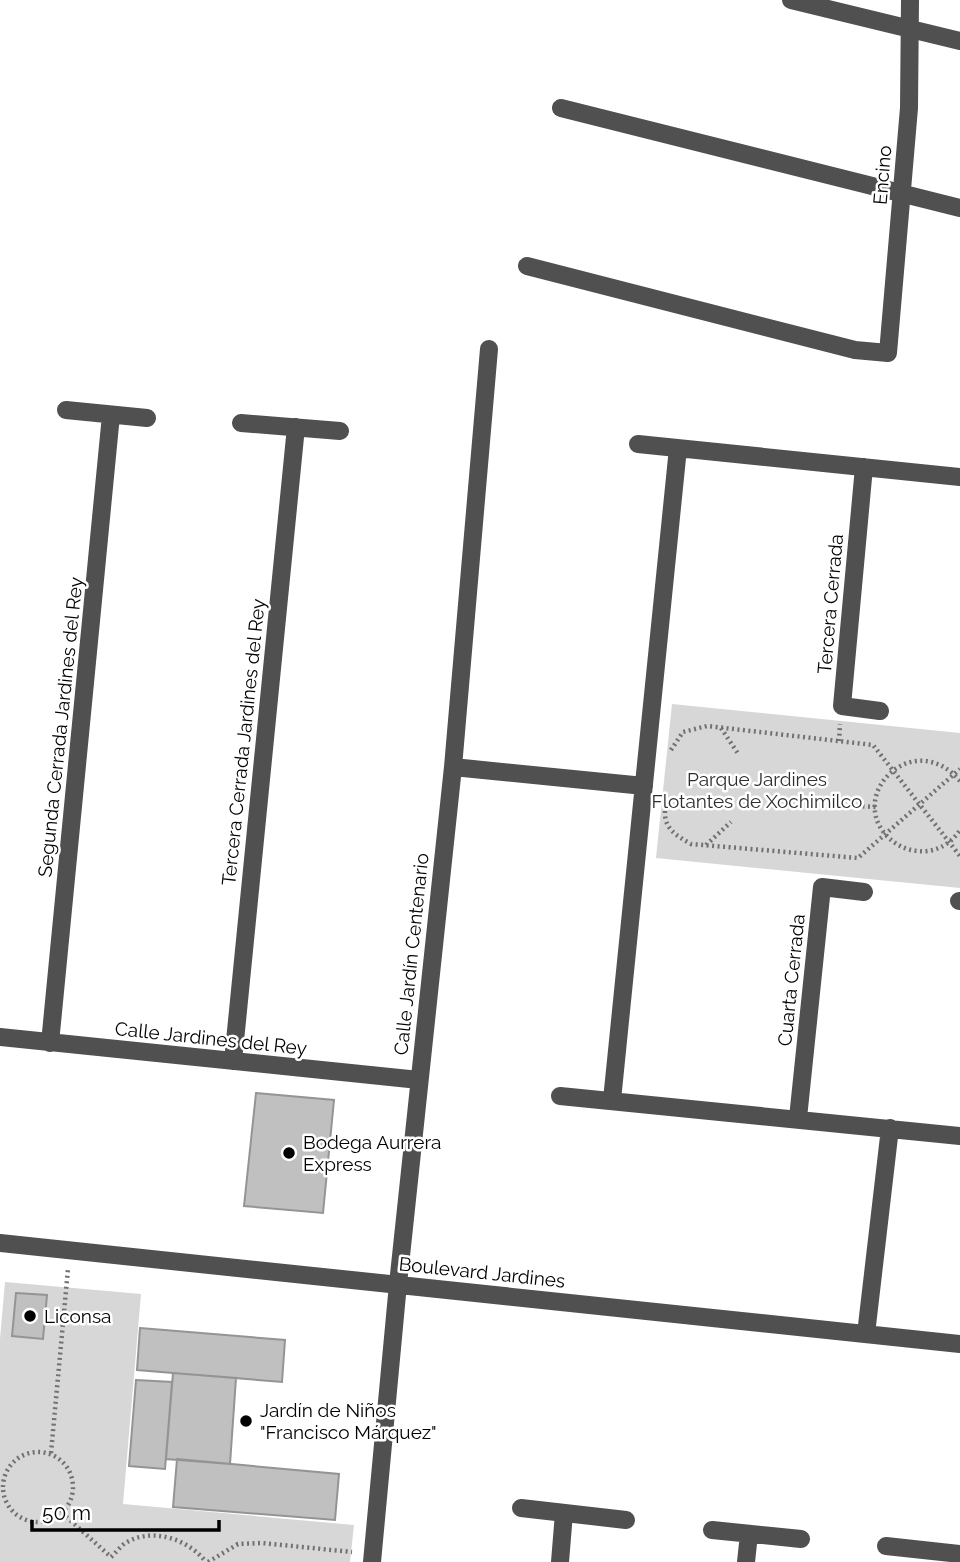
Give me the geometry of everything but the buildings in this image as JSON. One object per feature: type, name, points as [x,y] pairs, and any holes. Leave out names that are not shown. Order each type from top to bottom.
[{"type":"street","points":[[791,0],[960,41]]},
{"type":"street","name":"Encino","points":[[527,266],[855,350],[888,353],[909,108],[910,0]]},
{"type":"street","points":[[561,108],[960,208]]},
{"type":"street","name":"Calle Jardín Centenario","points":[[373,1558],[398,1284],[453,766],[489,349]]},
{"type":"street","points":[[66,410],[148,418]]},
{"type":"street","name":"Segunda Cerrada Jardines del Rey","points":[[50,1043],[111,415]]},
{"type":"street","points":[[240,423],[340,431]]},
{"type":"street","name":"Tercera Cerrada Jardines del Rey","points":[[233,1061],[296,427]]},
{"type":"street","points":[[638,444],[960,477]]},
{"type":"street","points":[[612,1100],[678,448]]},
{"type":"street","name":"Tercera Cerrada","points":[[864,467],[842,706],[880,711]]},
{"type":"street","points":[[453,766],[644,786]]},
{"type":"street","name":"Cuarta Cerrada","points":[[798,1118],[822,887],[864,892]]},
{"type":"street","name":"Calle Jardines del Rey","points":[[0,1037],[419,1080]]},
{"type":"street","points":[[559,1096],[960,1136]]},
{"type":"street","points":[[866,1334],[890,1128]]},
{"type":"street","name":"Boulevard Jardines","points":[[0,1243],[960,1343]]},
{"type":"street","points":[[521,1508],[626,1520]]},
{"type":"street","points":[[561,1562],[564,1513]]},
{"type":"street","points":[[712,1530],[801,1539]]},
{"type":"street","points":[[746,1562],[749,1534]]},
{"type":"street","points":[[886,1546],[929,1557],[960,1554]]},
{"type":"path","points":[[670,761],[671,747],[683,732],[707,726],[873,745],[960,856]]},
{"type":"path","points":[[721,728],[739,755]]},
{"type":"path","points":[[960,781],[937,762],[921,760],[905,763],[893,770],[881,783],[876,798],[876,814],[881,829],[892,841],[905,849],[921,852],[935,850],[949,842],[960,830]]},
{"type":"path","points":[[665,807],[664,817],[673,834],[691,844],[858,859],[960,769]]},
{"type":"path","points":[[857,806],[876,807]]},
{"type":"path","points":[[705,845],[732,822]]},
{"type":"path","points":[[51,1453],[70,1250]]},
{"type":"path","points":[[39,1451],[51,1453],[62,1460],[74,1480],[70,1504],[52,1520],[28,1521],[9,1508],[1,1486],[10,1465],[18,1457],[39,1451]]},
{"type":"path","points":[[62,1513],[111,1557],[127,1542],[152,1536],[176,1539],[199,1553],[207,1562],[238,1544],[262,1543],[373,1558]]},
{"type":"green space","name":"Parque Jardines Flotantes de Xochimilco","points":[[672,704],[960,733],[960,888],[656,858]]},
{"type":"green space","points":[[5,1282],[141,1294],[123,1504],[354,1525],[350,1562],[0,1562],[0,1339]]},
{"type":"place","name":"Bodega Aurrera Express","points":[[289,1153]]},
{"type":"place","name":"Liconsa","points":[[30,1316]]},
{"type":"place","name":"Jardín de Niños \"Francisco Márquez\"","points":[[246,1421]]}]
